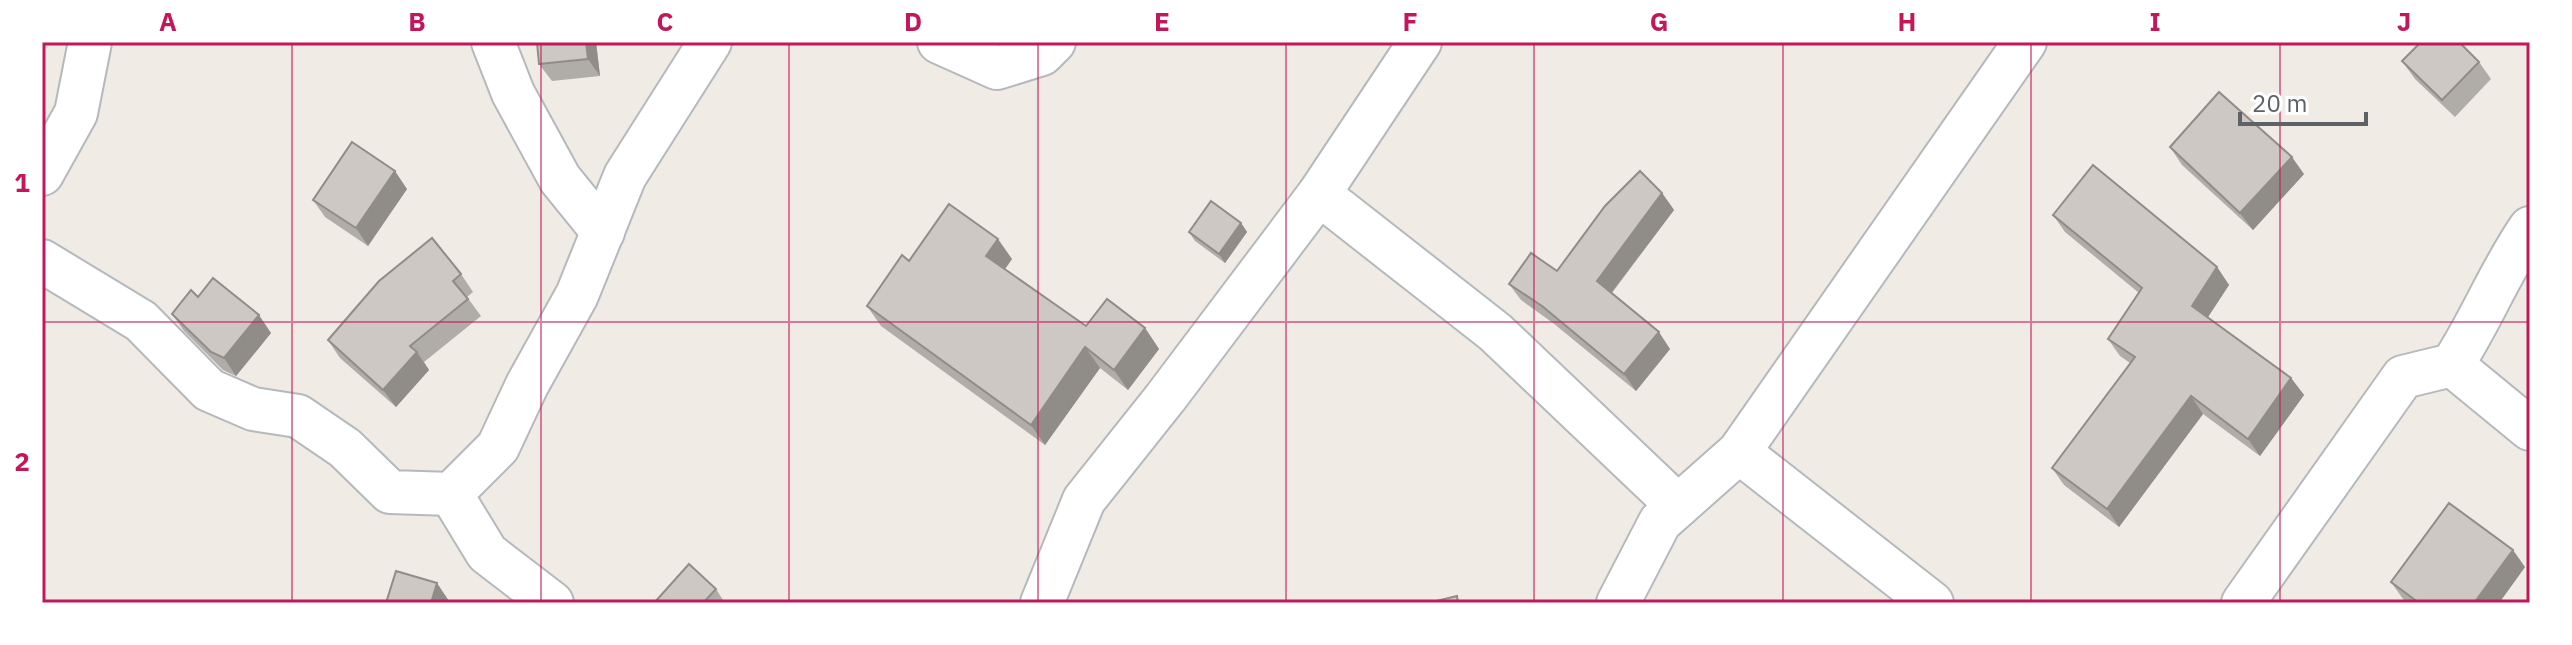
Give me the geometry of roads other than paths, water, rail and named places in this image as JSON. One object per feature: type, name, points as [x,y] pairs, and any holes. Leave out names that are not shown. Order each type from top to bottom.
[{"type":"street","points":[[42,174],[76,113],[90,42]]},
{"type":"street","points":[[493,42],[513,93],[560,179],[603,232]]},
{"type":"street","points":[[42,261],[141,321],[209,390],[253,409],[298,416],[345,448],[390,492],[451,494],[498,447],[527,385],[577,295],[625,176],[710,42]]},
{"type":"street","points":[[939,42],[997,68],[1042,54],[1054,42]]},
{"type":"street","points":[[1049,600],[1084,500],[1319,194],[1420,42]]},
{"type":"street","points":[[1618,603],[1660,522],[1739,452],[2025,42]]},
{"type":"street","points":[[1319,194],[1495,332],[1678,506]]},
{"type":"street","points":[[2243,603],[2403,377],[2452,365],[2475,329],[2513,253],[2530,228]]},
{"type":"street","points":[[2452,365],[2530,429]]},
{"type":"street","points":[[1739,452],[1932,603]]},
{"type":"street","points":[[451,494],[487,553],[552,603]]}]
